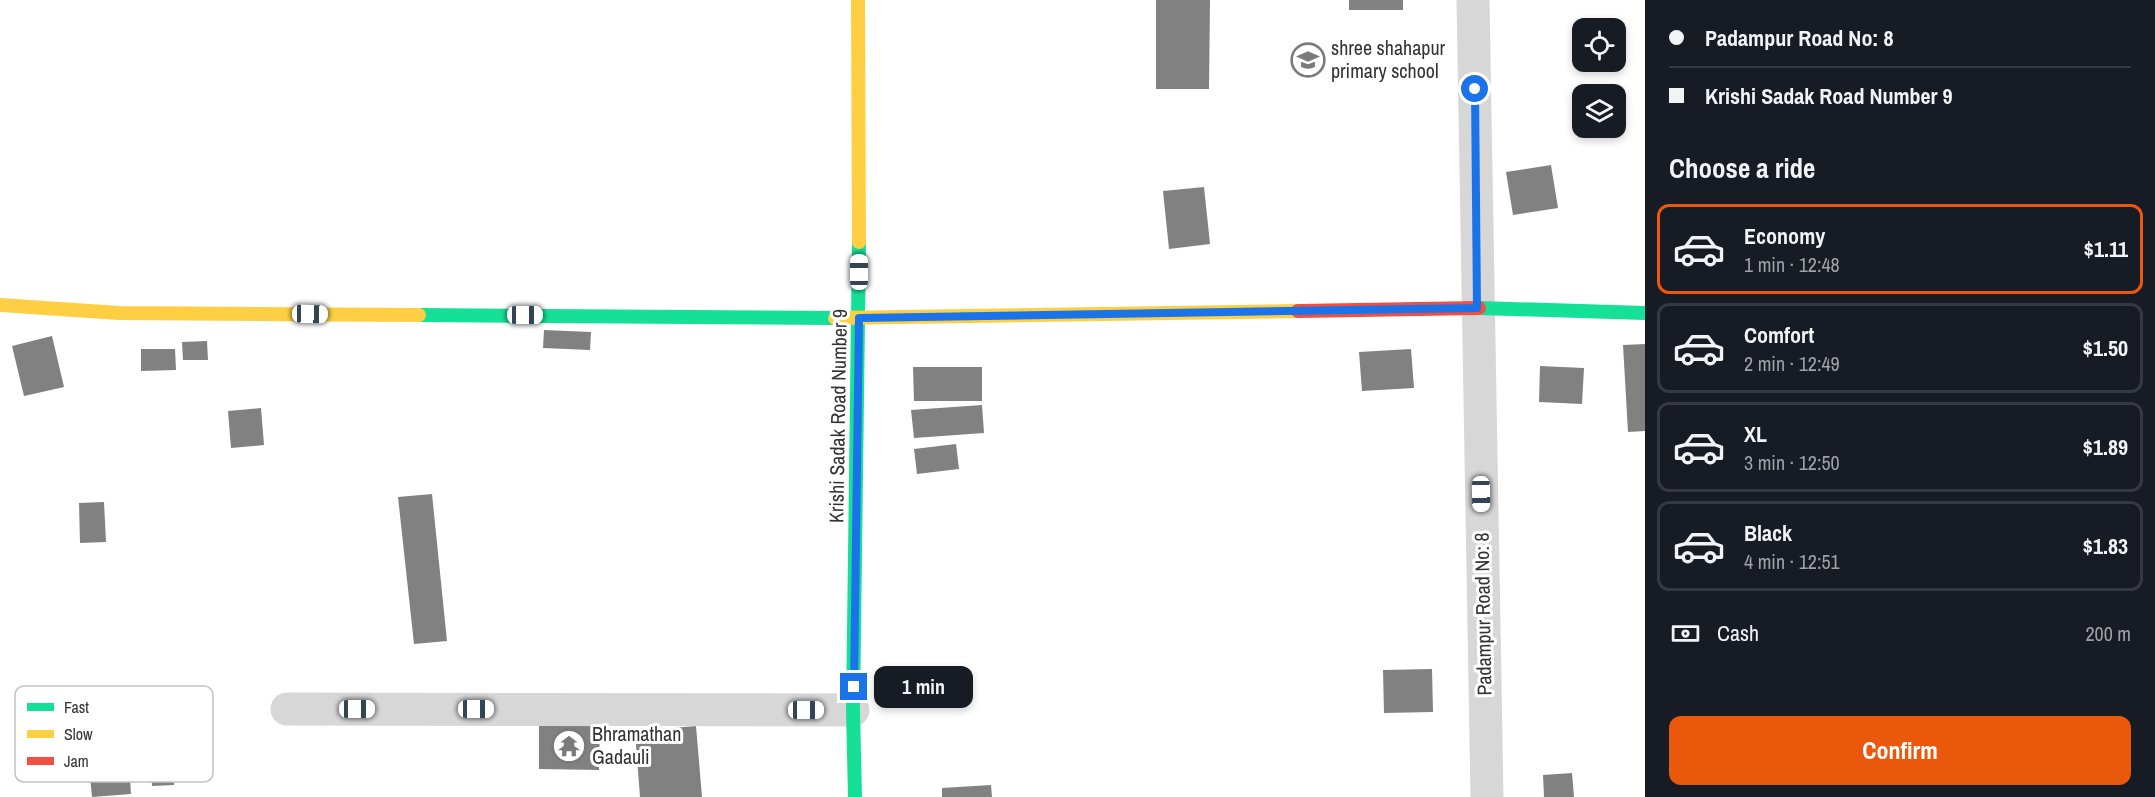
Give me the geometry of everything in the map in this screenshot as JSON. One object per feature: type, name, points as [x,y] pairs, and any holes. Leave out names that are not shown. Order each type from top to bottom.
[{"type":"street","name":"Krishi Sadak Road Number 9","points":[[855,797],[853,710],[859,318],[858,0]]},
{"type":"street","name":"Padampur Road No: 8","points":[[1473,0],[1486,797]]},
{"type":"street","points":[[0,306],[119,313],[859,318],[1477,308],[1645,313]]},
{"type":"street","points":[[287,709],[853,710]]},
{"type":"building","points":[[1156,0],[1210,0],[1209,89],[1156,89]]},
{"type":"building","points":[[1349,0],[1403,0],[1403,10],[1349,10]]},
{"type":"building","points":[[1551,165],[1558,208],[1513,215],[1506,172]]},
{"type":"building","points":[[1204,187],[1210,244],[1169,249],[1163,191]]},
{"type":"building","points":[[544,330],[591,332],[590,350],[543,348]]},
{"type":"building","points":[[52,336],[64,387],[24,396],[12,346]]},
{"type":"building","points":[[207,341],[208,360],[183,360],[182,342]]},
{"type":"building","points":[[1645,344],[1645,431],[1628,432],[1623,345]]},
{"type":"building","points":[[141,349],[175,349],[176,370],[141,371]]},
{"type":"building","points":[[1411,349],[1414,388],[1362,391],[1359,352]]},
{"type":"building","points":[[1540,366],[1584,368],[1582,404],[1539,402]]},
{"type":"building","points":[[913,367],[982,367],[982,401],[914,401]]},
{"type":"building","points":[[982,405],[984,433],[914,438],[911,410]]},
{"type":"building","points":[[261,408],[264,445],[231,448],[228,411]]},
{"type":"building","points":[[956,444],[959,469],[917,474],[914,449]]},
{"type":"building","points":[[432,494],[447,641],[414,644],[398,497]]},
{"type":"building","points":[[104,502],[106,542],[80,543],[79,503]]},
{"type":"building","points":[[1432,669],[1433,712],[1384,713],[1383,670]]},
{"type":"building","name":"Bhramathan Gadauli","points":[[539,721],[600,722],[599,770],[539,769]]},
{"type":"building","points":[[696,726],[702,797],[640,797],[635,731]]},
{"type":"building","points":[[1572,773],[1574,797],[1544,797],[1543,775]]},
{"type":"building","points":[[91,782],[130,782],[131,794],[92,797]]},
{"type":"building","points":[[152,782],[174,782],[174,785],[152,786]]},
{"type":"building","points":[[991,785],[992,797],[942,797],[942,788]]},
{"type":"traffic: fast","points":[[855,797],[853,710],[859,242]]},
{"type":"traffic: fast","points":[[1479,308],[1645,313]]},
{"type":"traffic: fast","points":[[419,315],[835,318]]},
{"type":"traffic: slow","points":[[858,0],[859,242]]},
{"type":"traffic: slow","points":[[0,305],[119,313],[419,315]]},
{"type":"traffic: slow","points":[[835,318],[1298,311]]},
{"type":"traffic: jam","points":[[1298,311],[1479,308]]},
{"type":"place","name":"shree shahapur primary school","points":[[1308,60]]},
{"type":"place","name":"Bhramathan Gadauli","points":[[569,746]]},
{"type":"route","points":[[854,687],[859,318],[1477,308],[1475,89]]}]
